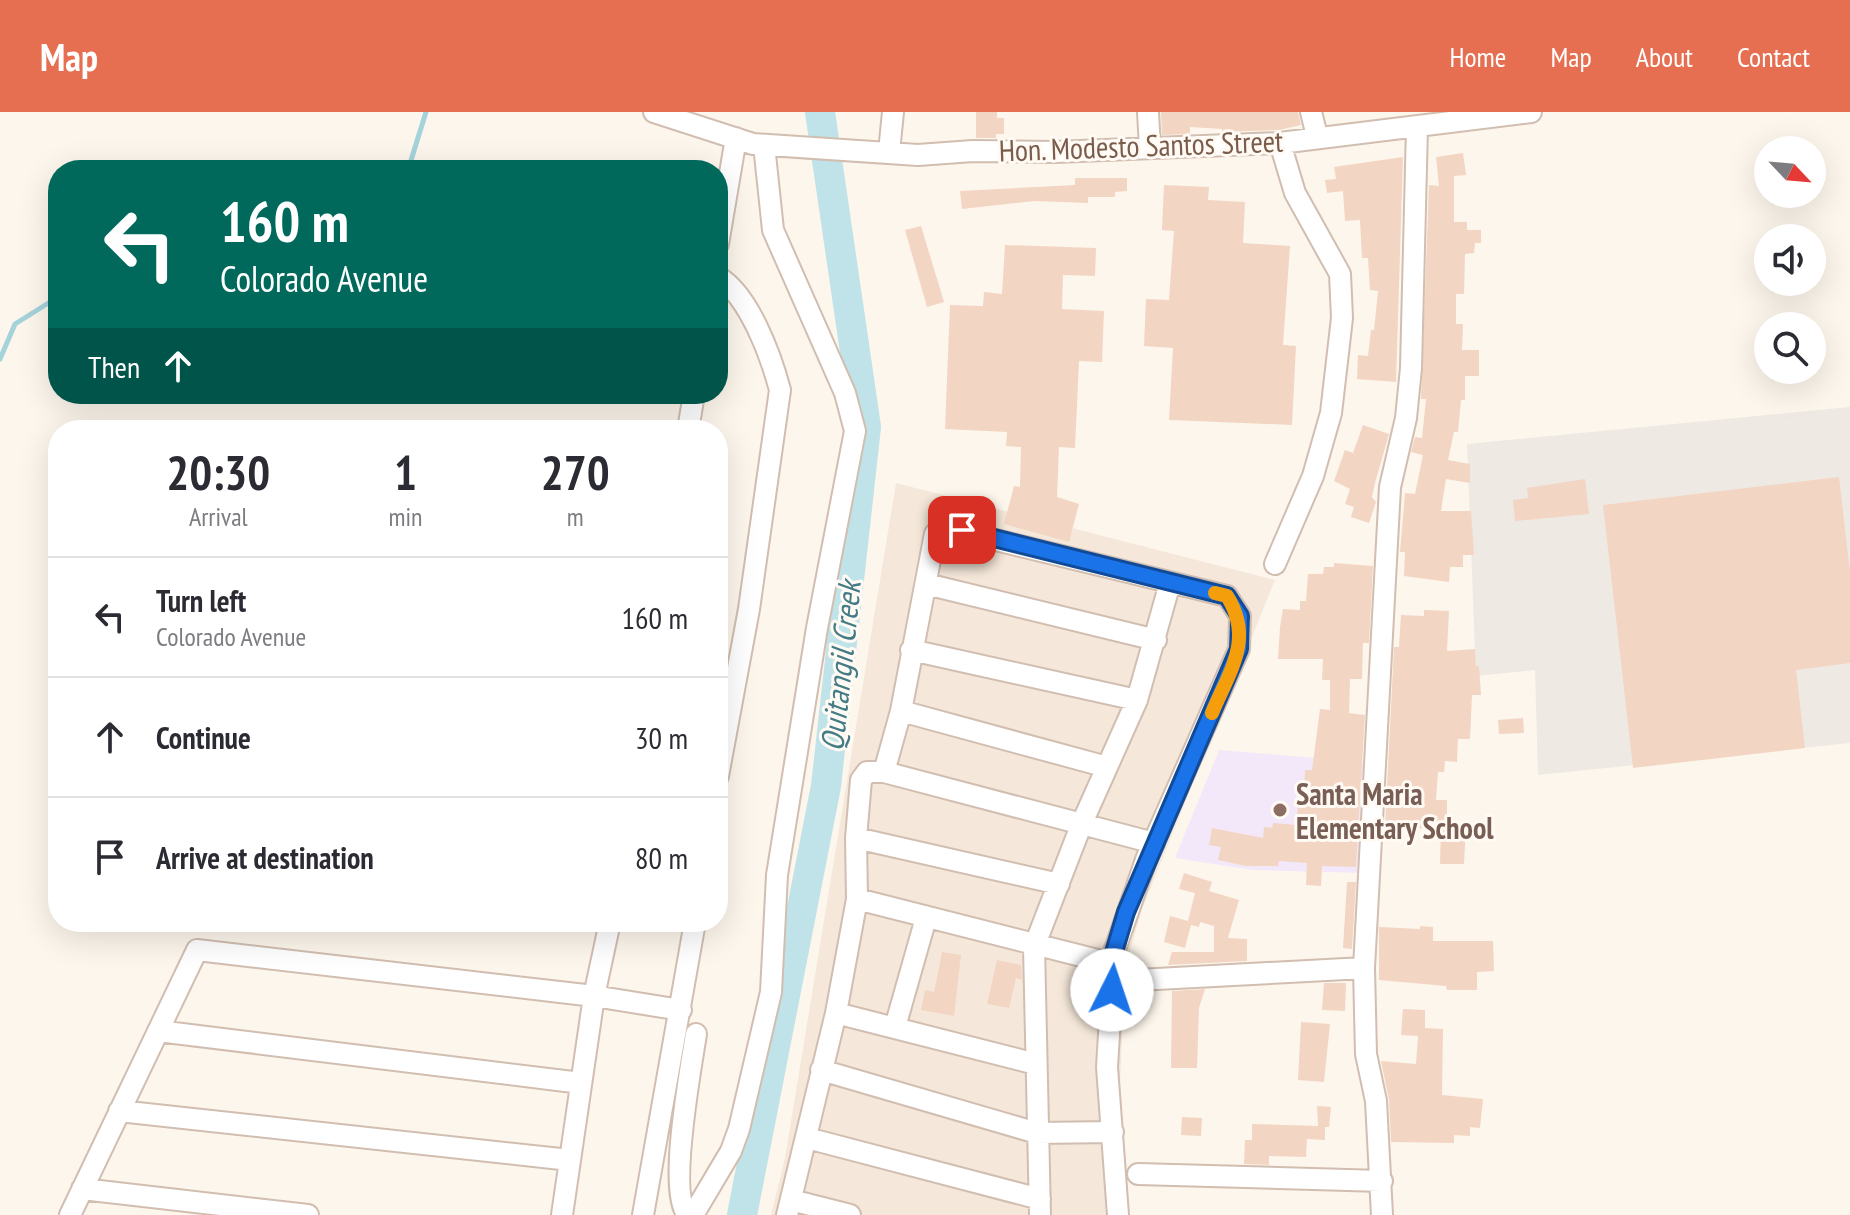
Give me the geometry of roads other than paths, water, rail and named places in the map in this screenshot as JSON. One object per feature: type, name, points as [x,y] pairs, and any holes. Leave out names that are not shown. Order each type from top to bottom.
[{"type":"street","name":"Hon. Modesto Santos Street","points":[[654,112],[764,145],[918,155],[1280,143],[1409,122],[1531,112]]},
{"type":"street","points":[[889,152],[893,112]]},
{"type":"street","points":[[1148,112],[1150,148]]},
{"type":"street","points":[[1311,112],[1317,136]]},
{"type":"street","points":[[1382,1215],[1376,1101],[1366,1054],[1364,968],[1390,487],[1406,418],[1411,368],[1409,122]]},
{"type":"street","points":[[728,185],[736,138]]},
{"type":"street","points":[[1275,564],[1313,476],[1331,413],[1342,318],[1340,274],[1295,193],[1280,143]]},
{"type":"street","points":[[696,1034],[680,1154],[679,1198],[690,1215],[731,1151],[739,1129],[771,992],[777,875],[817,628],[855,431],[845,393],[773,230],[764,145]]},
{"type":"street","points":[[728,285],[738,293],[774,365],[780,390],[751,596],[728,721]]},
{"type":"street","points":[[884,772],[901,711],[935,534],[942,527],[1227,596],[1240,616],[1239,649],[1126,912],[1113,964],[1107,1067],[1118,1215]]},
{"type":"street","points":[[807,1138],[1040,1207],[1034,947],[1082,823],[1137,700],[1170,583]]},
{"type":"street","points":[[926,584],[1156,640]]},
{"type":"street","points":[[911,650],[1137,700]]},
{"type":"street","points":[[901,711],[1107,767]]},
{"type":"street","points":[[850,1215],[789,1207],[836,1013],[857,899],[856,838],[861,780],[867,772],[884,772],[1154,843]]},
{"type":"street","points":[[856,838],[1059,884]]},
{"type":"street","points":[[857,899],[1034,947],[1113,964]]},
{"type":"street","points":[[895,1027],[926,918]]},
{"type":"street","points":[[562,1215],[594,996],[608,932]]},
{"type":"street","points":[[643,1215],[693,932]]},
{"type":"street","points":[[70,1215],[197,950],[594,996],[681,1010]]},
{"type":"street","points":[[1138,980],[1364,968]]},
{"type":"street","points":[[836,1013],[1036,1064]]},
{"type":"street","points":[[158,1031],[581,1083]]},
{"type":"street","points":[[821,1070],[1037,1133],[1113,1132]]},
{"type":"street","points":[[119,1111],[570,1160]]},
{"type":"street","points":[[1138,1174],[1382,1181]]},
{"type":"street","points":[[82,1189],[308,1215]]},
{"type":"waterway","points":[[411,160],[426,112]]},
{"type":"waterway","name":"Quitangil Creek","points":[[742,1215],[826,786],[866,427],[820,112]]},
{"type":"waterway","points":[[0,359],[15,324],[48,303]]},
{"type":"place","name":"Santa Maria Elementary School","points":[[1280,810]]}]
